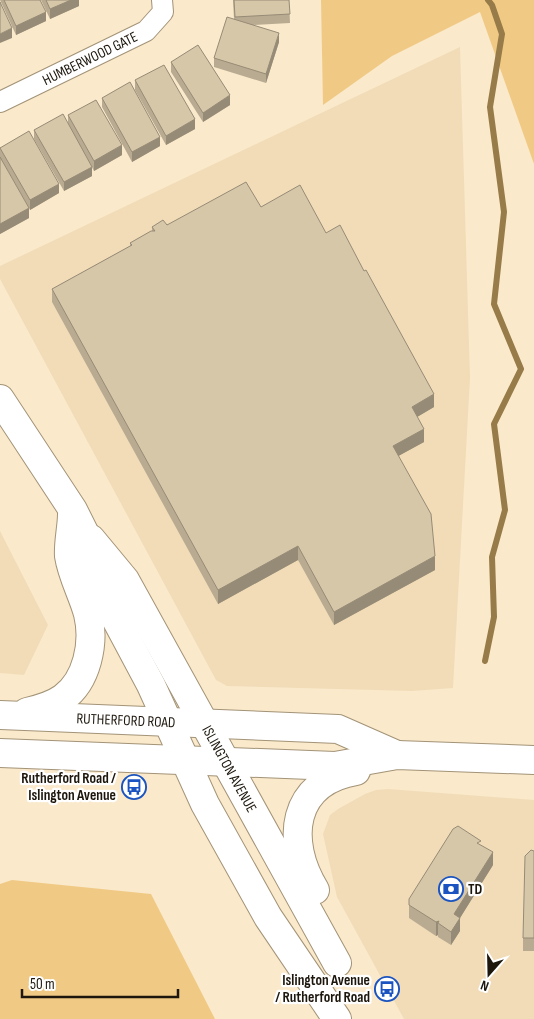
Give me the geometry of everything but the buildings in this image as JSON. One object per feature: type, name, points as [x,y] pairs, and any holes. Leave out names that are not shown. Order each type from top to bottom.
[{"type":"main road","name":"ISLINGTON AVENUE","points":[[0,399],[79,521],[125,580],[337,963],[337,1019]]},
{"type":"main road","name":"ISLINGTON AVENUE","points":[[79,521],[102,593],[169,723],[205,804],[268,917],[337,1019]]},
{"type":"main road","points":[[8,716],[51,705],[62,699],[76,685],[87,663],[90,643],[89,616],[69,556],[79,521]]},
{"type":"main road","name":"RUTHERFORD ROAD","points":[[8,716],[338,729],[397,755]]},
{"type":"main road","name":"RUTHERFORD ROAD","points":[[0,753],[186,762],[335,766],[397,755],[534,760]]},
{"type":"main road","points":[[337,963],[338,939],[326,908],[307,877],[300,858],[296,830],[304,804],[319,787],[344,773],[436,757]]},
{"type":"street","name":"HUMBERWOOD GATE","points":[[0,102],[146,30],[163,12],[162,0]]},
{"type":"shaded area","points":[[321,0],[534,0],[534,164],[480,12],[392,56],[323,105]]},
{"type":"shaded area","points":[[460,47],[470,378],[453,688],[412,691],[227,686],[216,680],[0,279],[0,266]]},
{"type":"shaded area","points":[[0,531],[48,625],[24,675],[0,673]]},
{"type":"shaded area","points":[[388,789],[534,800],[534,1019],[404,1019],[337,897],[323,834],[330,815],[338,809],[365,794],[376,790]]},
{"type":"shaded area","points":[[12,880],[151,894],[215,1019],[0,1019],[0,884]]},
{"type":"waterway","points":[[485,661],[494,617],[492,557],[505,510],[494,424],[521,369],[494,304],[504,212],[490,107],[502,34],[492,5],[488,0]]},
{"type":"place","name":"Rutherford Road / Islington Avenue","points":[[134,787]]},
{"type":"place","name":"TD","points":[[451,889]]},
{"type":"place","name":"Islington Avenue / Rutherford Road","points":[[387,989]]}]
